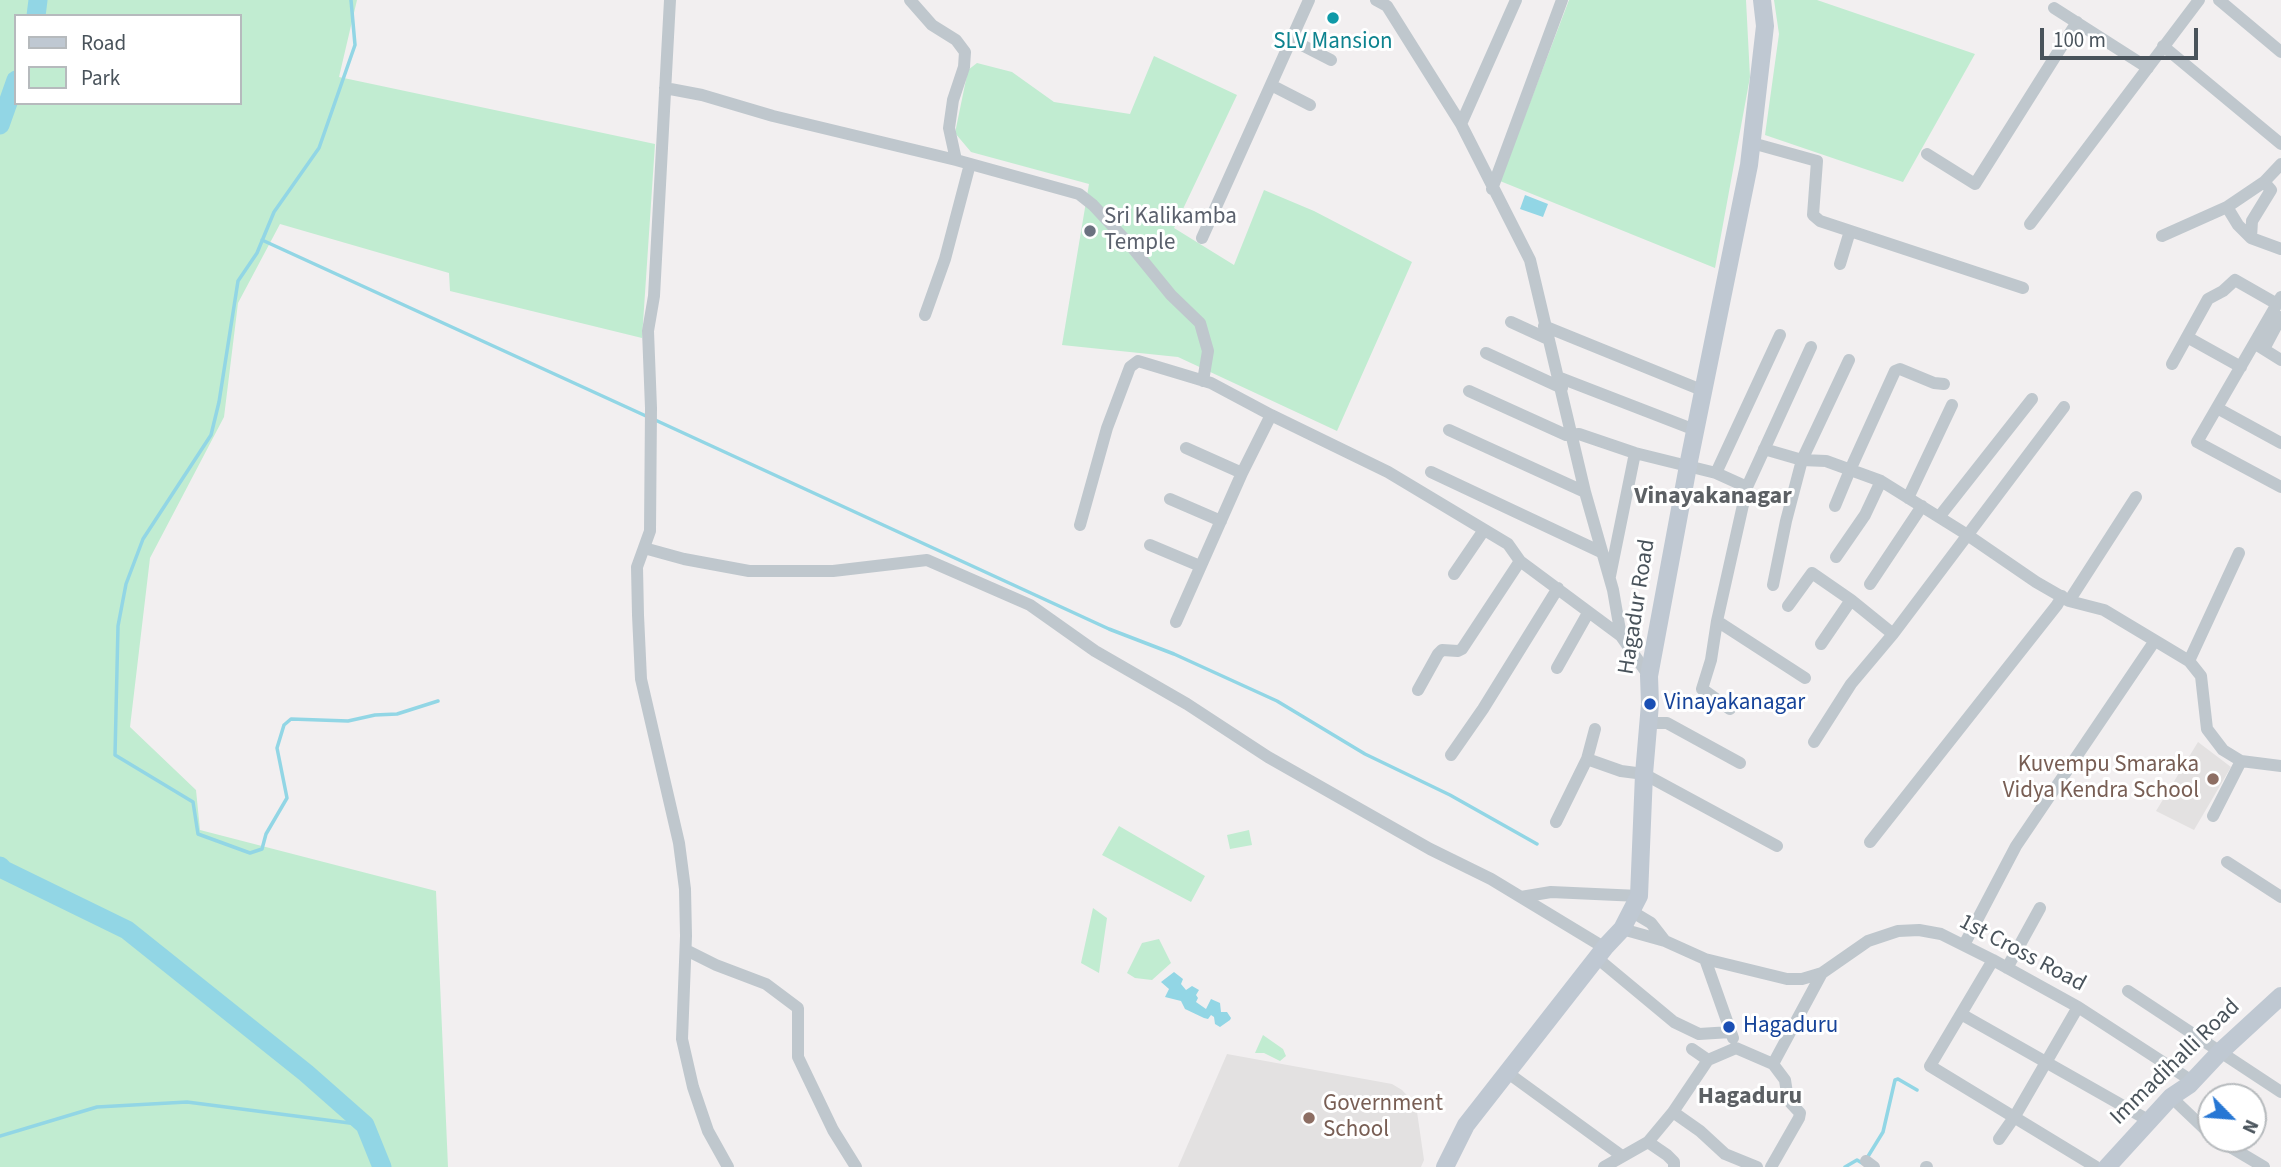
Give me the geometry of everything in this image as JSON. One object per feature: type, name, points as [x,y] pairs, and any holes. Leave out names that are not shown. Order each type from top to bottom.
[{"type":"street","points":[[670,0],[654,296],[648,331],[652,470],[650,531],[637,567],[641,678],[679,843],[685,889],[682,1039],[693,1087],[708,1131],[728,1167]]},
{"type":"street","points":[[910,0],[932,25],[957,40],[965,52],[949,128],[956,160]]},
{"type":"street","points":[[1202,238],[1309,0]]},
{"type":"street","points":[[1376,0],[1387,6],[1461,124],[1530,260],[1585,492],[1609,577],[1621,636]]},
{"type":"street","points":[[1461,124],[1516,0]]},
{"type":"street","points":[[1492,189],[1562,0]]},
{"type":"street","name":"Hagadur Road","points":[[1445,1167],[1466,1125],[1622,929],[1635,904],[1649,676],[1752,143],[1765,26],[1762,0]]},
{"type":"street","points":[[2030,224],[2199,0]]},
{"type":"street","points":[[2219,0],[2281,52]]},
{"type":"street","points":[[2054,8],[2148,68]]},
{"type":"street","points":[[1927,154],[1975,184],[2077,22]]},
{"type":"street","points":[[1292,40],[1331,60]]},
{"type":"street","points":[[2163,46],[2281,144]]},
{"type":"street","points":[[1271,86],[1310,105]]},
{"type":"street","points":[[665,88],[956,160],[1079,194],[1093,205],[1171,295],[1200,323],[1208,351],[1203,381]]},
{"type":"street","points":[[1752,143],[1817,160],[1813,215],[1820,221],[2023,288]]},
{"type":"street","points":[[925,315],[945,259],[970,164]]},
{"type":"street","points":[[2251,237],[2252,221],[2281,164]]},
{"type":"street","points":[[2162,236],[2272,185]]},
{"type":"street","points":[[2227,207],[2238,226],[2251,237],[2281,249]]},
{"type":"street","points":[[1840,264],[1850,231]]},
{"type":"street","points":[[2172,364],[2208,299],[2223,291],[2235,279],[2280,306],[2259,346],[2241,367],[2197,442],[2281,487]]},
{"type":"street","points":[[1511,322],[1704,391]]},
{"type":"street","points":[[1716,473],[1780,335]]},
{"type":"street","points":[[2188,337],[2241,367]]},
{"type":"street","points":[[2259,346],[2281,360]]},
{"type":"street","points":[[1730,709],[1702,689],[1711,660],[1746,487],[1811,347]]},
{"type":"street","points":[[1486,352],[1560,383],[1695,430]]},
{"type":"street","points":[[1773,585],[1802,460],[1849,360]]},
{"type":"street","points":[[1080,525],[1107,428],[1130,367],[1138,361],[1211,383],[1388,472],[1508,544],[1520,561],[1621,636],[1649,676]]},
{"type":"street","points":[[1835,506],[1895,371],[1900,369],[1934,383],[1944,384]]},
{"type":"street","points":[[1469,391],[1566,435],[1579,434],[1635,453],[1716,473],[1746,487]]},
{"type":"street","points":[[1939,517],[2032,399]]},
{"type":"street","points":[[1908,498],[1952,405]]},
{"type":"street","points":[[1814,741],[1851,684],[1893,634],[2064,407]]},
{"type":"street","points":[[2217,408],[2281,443]]},
{"type":"street","points":[[1176,622],[1242,473],[1271,415]]},
{"type":"street","points":[[1449,430],[1585,492]]},
{"type":"street","points":[[1186,448],[1242,473]]},
{"type":"street","points":[[1764,449],[1802,460],[1826,461],[1881,481],[1966,534],[2012,568],[2066,598],[2104,610],[2189,661],[2202,676],[2207,729],[2223,750],[2241,761],[2281,766]]},
{"type":"street","points":[[1609,577],[1635,453]]},
{"type":"street","points":[[1430,472],[1601,552]]},
{"type":"street","points":[[1836,557],[1865,515],[1881,481]]},
{"type":"street","points":[[1870,842],[2066,598],[2136,497]]},
{"type":"street","points":[[1170,499],[1221,521]]},
{"type":"street","points":[[1870,584],[1922,506]]},
{"type":"street","points":[[1454,574],[1484,530]]},
{"type":"street","points":[[1150,545],[1200,566]]},
{"type":"street","points":[[644,548],[684,559],[750,571],[833,571],[927,560],[1030,605],[1095,651],[1187,704],[1268,757],[1521,897],[1601,953],[1647,1002],[1674,1022],[1699,1034],[1731,1032]]},
{"type":"street","points":[[2189,661],[2239,553]]},
{"type":"street","points":[[1418,690],[1438,653],[1442,650],[1462,649],[1520,561]]},
{"type":"street","points":[[1788,606],[1812,573],[1893,634]]},
{"type":"street","points":[[1451,755],[1483,709],[1558,587]]},
{"type":"street","points":[[1821,644],[1851,600]]},
{"type":"street","points":[[1557,668],[1588,613]]},
{"type":"street","points":[[1717,621],[1805,678]]},
{"type":"street","points":[[1964,945],[2017,846],[2154,642]]},
{"type":"street","points":[[1648,723],[1667,723],[1740,764]]},
{"type":"street","points":[[1556,822],[1587,759],[1595,729]]},
{"type":"street","points":[[1587,759],[1621,771],[1644,774],[1777,846]]},
{"type":"street","points":[[2213,816],[2241,761]]},
{"type":"street","points":[[2227,862],[2281,897]]},
{"type":"street","points":[[1521,897],[1550,892],[1635,904],[1665,941]]},
{"type":"street","points":[[2007,968],[2040,908]]},
{"type":"street","name":"1st Cross Road","points":[[1622,929],[1665,941],[1705,959],[1787,979],[1802,979],[1822,973],[1868,941],[1898,931],[1919,930],[1941,934],[2078,1007],[2192,1081]]},
{"type":"street","points":[[685,950],[766,984],[798,1008],[798,1057],[833,1130],[856,1167]]},
{"type":"street","points":[[1705,959],[1736,1048]]},
{"type":"street","points":[[1993,960],[1930,1066],[2096,1167]]},
{"type":"street","points":[[1773,1065],[1822,973]]},
{"type":"street","points":[[2128,990],[2281,1092]]},
{"type":"street","name":"Immadihalli Road","points":[[2107,1167],[2148,1119],[2281,996]]},
{"type":"street","points":[[1999,1139],[2078,1007]]},
{"type":"street","points":[[1961,1014],[2148,1119]]},
{"type":"street","points":[[1604,1167],[1648,1142],[1673,1112],[1708,1060],[1736,1048],[1773,1065],[1785,1080],[1788,1100],[1800,1113],[1771,1167]]},
{"type":"street","points":[[1692,1049],[1708,1060]]},
{"type":"street","points":[[1507,1073],[1622,1156]]},
{"type":"street","points":[[2171,1097],[2197,1122]]},
{"type":"street","points":[[1673,1112],[1700,1131],[1725,1154],[1757,1167]]},
{"type":"street","points":[[1648,1142],[1667,1155],[1674,1162],[1674,1167]]},
{"type":"street","points":[[2240,1153],[2264,1167]]},
{"type":"shaded area","points":[[2198,742],[2231,767],[2194,830],[2156,811]]},
{"type":"shaded area","name":"Government School","points":[[1227,1054],[1392,1084],[1416,1105],[1424,1160],[1421,1167],[1178,1167]]},
{"type":"green space","points":[[0,0],[357,0],[339,77],[655,144],[642,338],[450,291],[449,273],[280,224],[238,303],[224,417],[150,558],[130,727],[196,790],[200,830],[436,891],[448,1167],[0,1167]]},
{"type":"green space","points":[[1569,0],[1746,0],[1750,77],[1715,268],[1500,181]]},
{"type":"green space","points":[[1774,0],[1817,0],[1975,54],[1903,182],[1765,135],[1779,34]]},
{"type":"green space","points":[[1154,56],[1237,95],[1174,228],[1234,265],[1264,190],[1314,211],[1412,262],[1337,431],[1178,357],[1062,345],[1089,184],[971,152],[955,133],[968,70],[977,63],[1012,72],[1054,102],[1130,114]]},
{"type":"green space","points":[[1119,826],[1205,876],[1191,902],[1102,855]]},
{"type":"green space","points":[[1249,830],[1252,845],[1230,849],[1227,835]]},
{"type":"green space","points":[[1093,908],[1107,918],[1099,973],[1081,963]]},
{"type":"green space","points":[[1159,939],[1171,963],[1152,980],[1135,978],[1127,973],[1142,943]]},
{"type":"green space","points":[[1263,1035],[1283,1049],[1286,1056],[1280,1061],[1264,1053],[1255,1053]]},
{"type":"water","points":[[1525,195],[1548,204],[1543,217],[1520,209]]},
{"type":"water","points":[[1174,972],[1183,979],[1181,984],[1186,990],[1192,986],[1199,990],[1196,1002],[1206,1009],[1211,999],[1220,1003],[1221,1012],[1227,1012],[1230,1020],[1220,1027],[1215,1024],[1211,1015],[1208,1019],[1204,1018],[1185,1009],[1181,1001],[1165,997],[1169,989],[1161,982]]},
{"type":"waterway","points":[[36,14],[38,0]]},
{"type":"waterway","points":[[351,0],[355,45],[319,148],[274,212],[257,253],[238,281],[219,402],[211,435],[143,539],[126,584],[118,626],[115,755],[193,802],[198,834],[250,853],[262,849],[266,834],[287,798],[277,748],[284,725],[291,719],[348,721],[375,715],[397,714],[438,701]]},
{"type":"waterway","points":[[0,125],[14,86]]},
{"type":"waterway","points":[[262,240],[646,416]]},
{"type":"waterway","points":[[653,419],[1109,629],[1174,654],[1277,701],[1365,754],[1450,795],[1537,844]]},
{"type":"waterway","points":[[0,866],[127,930],[306,1073],[365,1125],[382,1167]]},
{"type":"waterway","points":[[1867,1158],[1883,1132],[1895,1080],[1898,1079],[1917,1090]]},
{"type":"waterway","points":[[0,1136],[97,1107],[187,1102],[365,1125]]},
{"type":"waterway","points":[[1845,1167],[1857,1160],[1862,1163]]},
{"type":"place","name":"SLV Mansion","points":[[1333,18]]},
{"type":"place","name":"Sri Kalikamba Temple","points":[[1090,231]]},
{"type":"place","name":"Vinayakanagar","points":[[1650,704]]},
{"type":"place","name":"Kuvempu Smaraka Vidya Kendra School","points":[[2213,779]]},
{"type":"place","name":"Hagaduru","points":[[1729,1027]]},
{"type":"place","name":"Government School","points":[[1309,1118]]},
{"type":"district","name":"Vinayakanagar","points":[[1713,498]]},
{"type":"district","name":"Hagaduru","points":[[1750,1098]]}]
